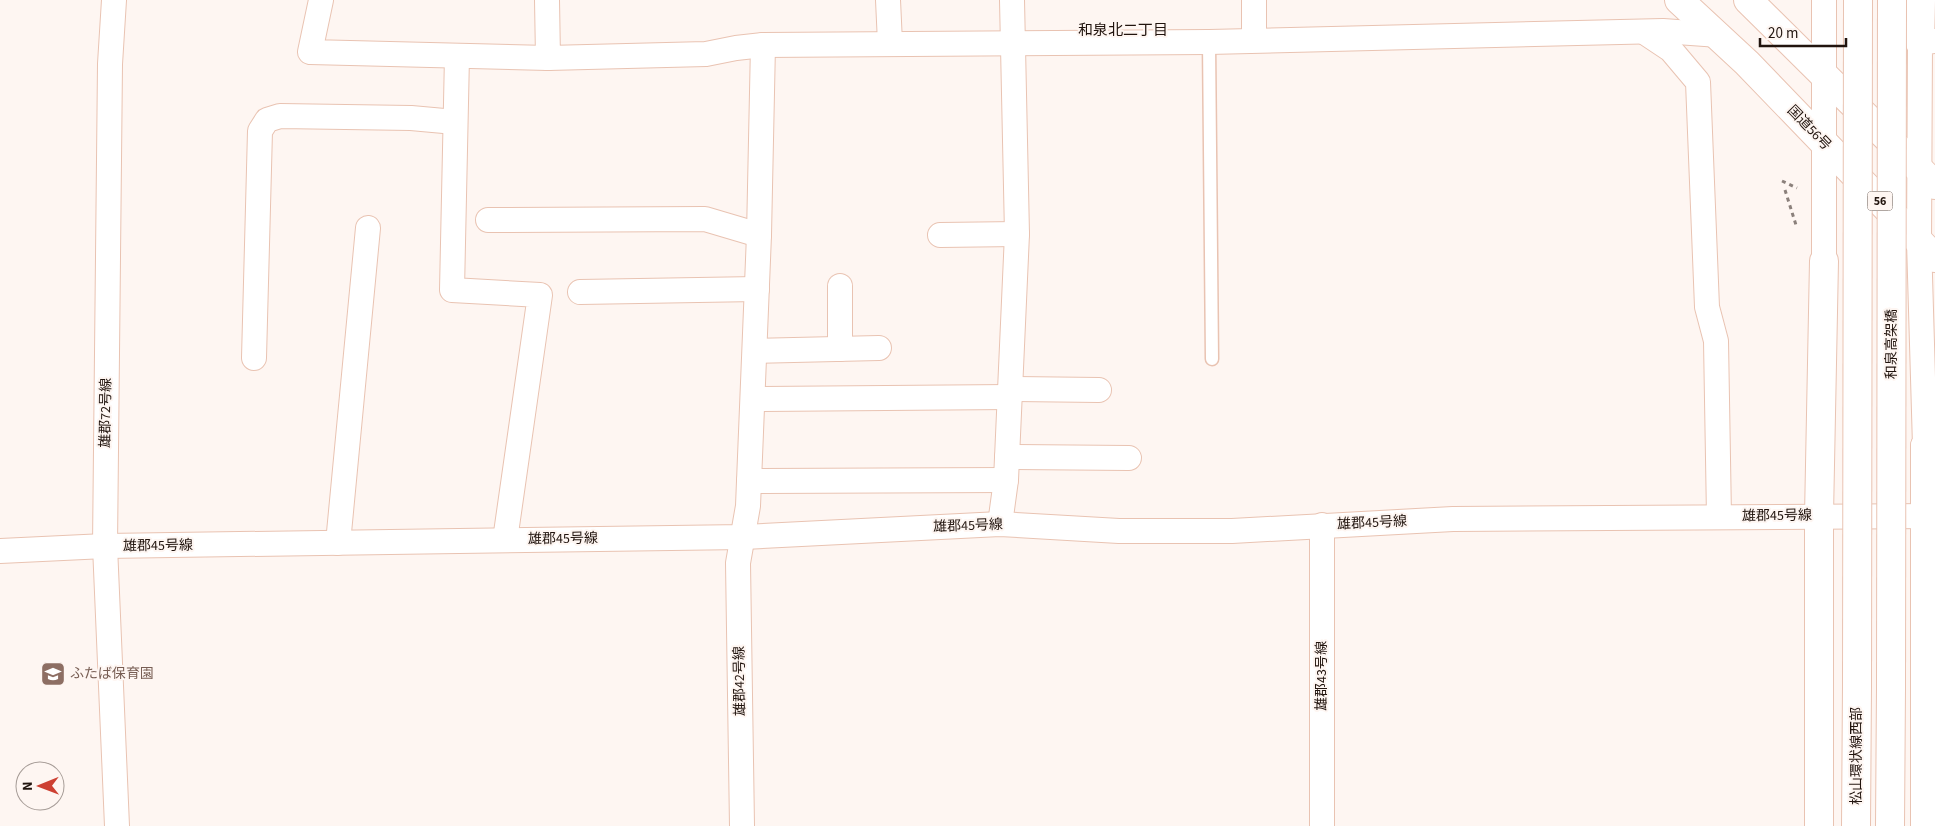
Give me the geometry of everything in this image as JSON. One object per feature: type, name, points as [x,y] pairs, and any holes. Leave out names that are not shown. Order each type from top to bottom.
[{"type":"main road","name":"国道56号","points":[[1679,0],[1719,35],[1927,250]]},
{"type":"main road","points":[[1748,0],[1927,177]]},
{"type":"main road","name":"松山環状線西部","points":[[1856,826],[1858,0]]},
{"type":"main road","name":"和泉高架橋","points":[[1890,826],[1892,0]]},
{"type":"main road","points":[[1920,0],[1928,42]]},
{"type":"main road","points":[[1819,826],[1819,516],[1824,262]]},
{"type":"main road","points":[[1925,826],[1930,437]]},
{"type":"street","name":"雄郡72号線","points":[[114,0],[110,64],[105,546],[117,826]]},
{"type":"street","points":[[321,0],[310,52],[548,58],[706,54],[763,45],[1210,42],[1644,32],[1684,32],[1719,35]]},
{"type":"street","points":[[547,0],[548,58]]},
{"type":"street","points":[[888,0],[890,43]]},
{"type":"street","points":[[1000,524],[1006,469],[1017,234],[1012,0]]},
{"type":"street","points":[[1254,0],[1254,40]]},
{"type":"street","points":[[1669,0],[1684,32],[1691,72]]},
{"type":"street","points":[[1824,0],[1824,262]]},
{"type":"street","points":[[1644,32],[1671,50],[1698,82],[1707,307],[1716,340],[1719,517]]},
{"type":"street","points":[[1928,42],[1927,250],[1930,437]]},
{"type":"street","name":"雄郡42号線","points":[[742,826],[738,563],[744,537],[753,400],[763,45]]},
{"type":"street","points":[[457,56],[452,290],[540,295],[505,540]]},
{"type":"street","points":[[254,358],[260,131],[267,120],[280,116],[392,117],[455,122]]},
{"type":"street","points":[[488,220],[705,219],[759,235]]},
{"type":"street","points":[[338,543],[368,228]]},
{"type":"street","points":[[940,235],[1017,234]]},
{"type":"street","points":[[840,286],[840,349]]},
{"type":"street","points":[[580,292],[757,289]]},
{"type":"street","points":[[755,350],[880,348]]},
{"type":"street","points":[[753,400],[1099,390]]},
{"type":"street","points":[[749,481],[1006,469],[1129,458]]},
{"type":"street","name":"雄郡45号線","points":[[0,550],[105,546],[744,537],[1000,524],[1119,531],[1232,531],[1453,519],[1930,516]]},
{"type":"street","name":"雄郡43号線","points":[[1322,525],[1322,826]]},
{"type":"lane","points":[[1210,42],[1212,359]]},
{"type":"place","name":"ふたば保育園","points":[[53,674]]},
{"type":"district","name":"和泉北二丁目","points":[[1123,30]]}]
